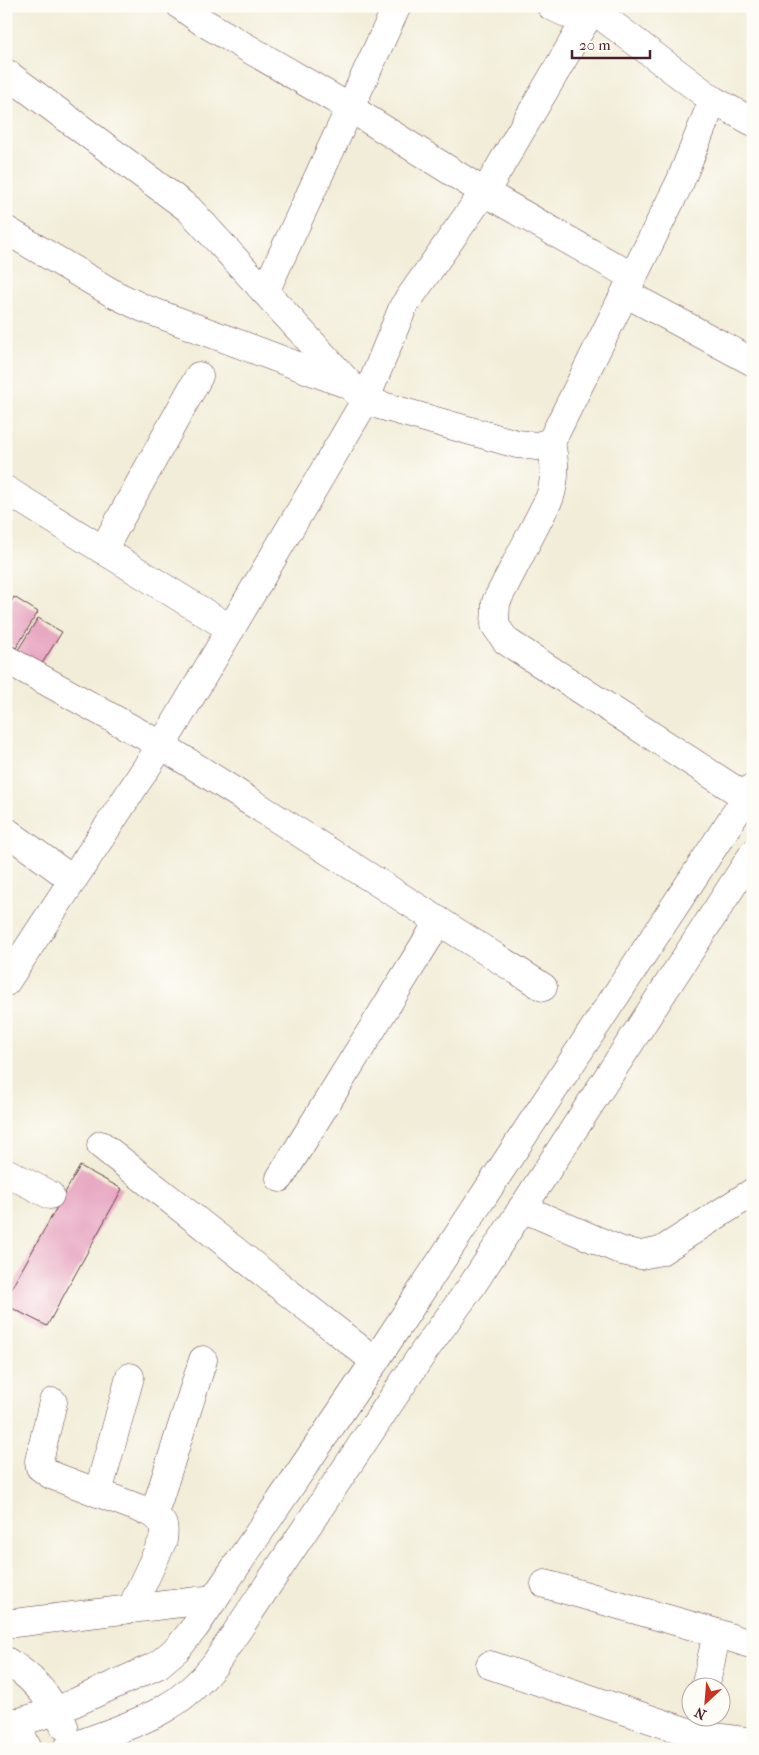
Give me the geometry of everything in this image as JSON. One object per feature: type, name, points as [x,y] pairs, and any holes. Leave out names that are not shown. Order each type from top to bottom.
[{"type":"street","points":[[181,6],[203,22],[350,108],[753,362]]},
{"type":"street","points":[[265,292],[397,6]]},
{"type":"street","points":[[551,6],[590,13],[713,100],[753,122]]},
{"type":"street","points":[[7,979],[161,745],[231,629],[403,307],[484,192],[590,13]]},
{"type":"street","points":[[6,73],[189,208],[358,394]]},
{"type":"street","points":[[28,1749],[11,1724],[56,1711],[158,1664],[178,1648],[214,1599],[375,1361],[749,792],[506,641],[495,626],[496,602],[550,497],[555,481],[556,463],[551,442],[680,182],[713,100]]},
{"type":"street","points":[[6,230],[114,294],[143,308],[358,394],[517,444],[537,446],[551,442]]},
{"type":"street","points":[[103,550],[199,376]]},
{"type":"street","points":[[6,490],[231,629]]},
{"type":"street","points":[[6,659],[17,668],[161,745],[543,987]]},
{"type":"street","points":[[6,831],[73,880]]},
{"type":"street","points":[[6,1661],[34,1681],[56,1711],[70,1747],[158,1714],[188,1694],[205,1678],[425,1350],[466,1294],[753,854]]},
{"type":"street","points":[[280,1178],[439,921]]},
{"type":"street","points":[[101,1145],[375,1361]]},
{"type":"street","points":[[6,1172],[50,1195]]},
{"type":"street","points":[[522,1208],[622,1250],[641,1254],[661,1252],[753,1192]]},
{"type":"street","points":[[154,1514],[203,1360]]},
{"type":"street","points":[[98,1493],[130,1377]]},
{"type":"street","points":[[53,1402],[39,1461],[40,1467],[51,1475],[154,1514],[162,1521],[165,1528],[163,1540],[132,1609]]},
{"type":"street","points":[[545,1584],[718,1633],[753,1645]]},
{"type":"street","points":[[6,1624],[214,1599]]},
{"type":"street","points":[[707,1678],[718,1633]]},
{"type":"street","points":[[490,1665],[694,1733],[753,1742]]},
{"type":"building","points":[[14,597],[38,612],[16,648],[6,642],[6,610]]},
{"type":"building","points":[[38,618],[62,632],[39,668],[16,653]]},
{"type":"building","points":[[80,1166],[122,1189],[47,1326],[6,1305],[6,1298]]}]
